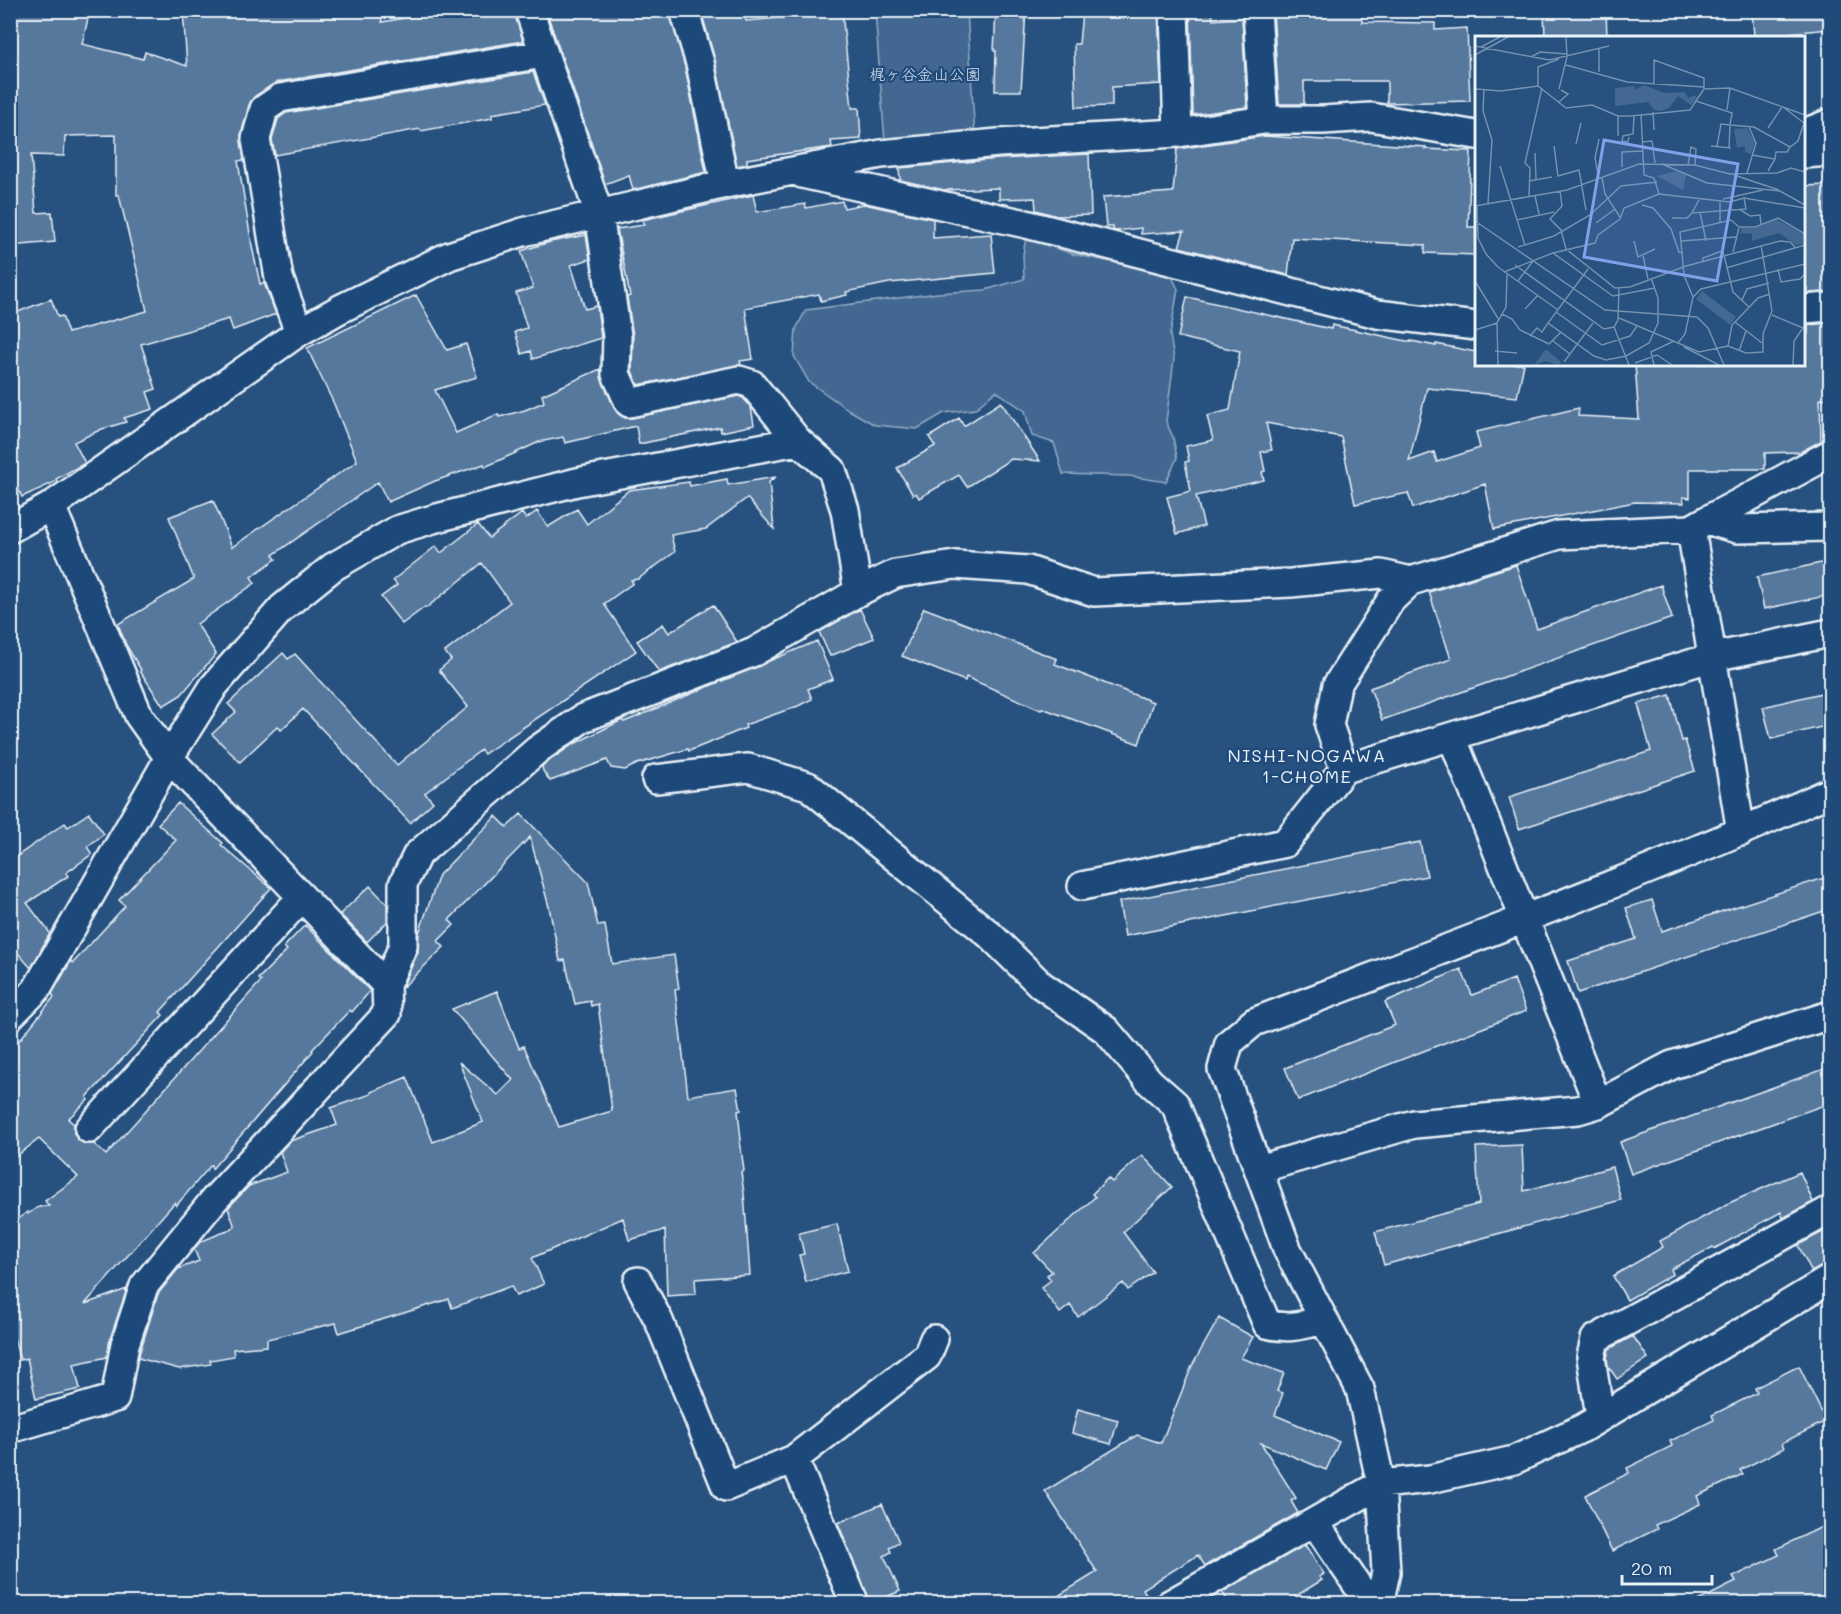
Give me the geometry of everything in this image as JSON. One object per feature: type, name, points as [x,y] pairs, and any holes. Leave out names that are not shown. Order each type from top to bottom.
[{"type":"street","points":[[529,10],[599,214],[617,336],[616,374],[628,404],[739,380],[752,384],[798,441],[832,470],[845,510],[858,592]]},
{"type":"street","points":[[684,10],[700,63],[725,184]]},
{"type":"street","points":[[1174,10],[1178,133]]},
{"type":"street","points":[[1257,10],[1264,120]]},
{"type":"street","points":[[299,332],[279,278],[256,139],[264,109],[280,98],[543,54]]},
{"type":"street","points":[[13,521],[51,506],[299,332],[340,309],[449,256],[523,232],[725,184],[881,154],[998,143],[1178,133],[1264,120],[1371,117],[1475,135]]},
{"type":"street","points":[[1805,132],[1830,123]]},
{"type":"street","points":[[1805,154],[1830,152]]},
{"type":"street","points":[[793,171],[1026,224],[1377,314],[1475,326]]},
{"type":"street","points":[[1805,309],[1830,307]]},
{"type":"street","points":[[10,1016],[36,990],[169,758],[214,686],[282,608],[333,567],[397,530],[577,482],[798,441]]},
{"type":"street","points":[[1699,524],[1830,454]]},
{"type":"street","points":[[51,506],[139,716],[169,758],[386,985]]},
{"type":"street","points":[[1699,524],[1713,657],[1741,832]]},
{"type":"street","points":[[1344,769],[1329,725],[1336,685],[1391,600],[1411,581],[1559,535],[1699,524],[1737,529],[1830,527]]},
{"type":"street","points":[[10,1429],[115,1398],[125,1344],[144,1286],[214,1200],[387,1014],[386,985],[403,946],[404,884],[417,855],[537,750],[582,718],[754,652],[858,592],[895,574],[955,564],[1028,570],[1095,592],[1291,582],[1381,574],[1411,581]]},
{"type":"street","points":[[1082,886],[1285,843],[1344,769],[1713,657],[1830,633]]},
{"type":"street","points":[[1452,736],[1598,1104]]},
{"type":"street","points":[[656,779],[748,768],[808,786],[990,936],[1041,985],[1106,1030],[1150,1082],[1174,1104],[1267,1324],[1281,1328],[1323,1320]]},
{"type":"street","points":[[1379,1604],[1386,1572],[1381,1484],[1360,1389],[1287,1249],[1222,1069],[1229,1043],[1254,1022],[1523,919],[1741,832],[1830,792]]},
{"type":"street","points":[[89,1129],[302,897]]},
{"type":"street","points":[[1259,1169],[1414,1124],[1578,1110],[1598,1104],[1672,1065],[1830,1015]]},
{"type":"street","points":[[1600,1417],[1591,1357],[1595,1339],[1830,1210]]},
{"type":"street","points":[[1170,1604],[1381,1484],[1430,1479],[1514,1460],[1583,1428],[1830,1279]]},
{"type":"street","points":[[638,1281],[659,1321],[726,1486],[794,1459],[927,1356],[934,1339]]},
{"type":"street","points":[[794,1459],[855,1604]]},
{"type":"street","points":[[1315,1523],[1370,1604]]},
{"type":"green space","name":"梶ヶ谷金山公園","points":[[875,11],[967,11],[975,137],[885,143]]},
{"type":"green space","points":[[1026,238],[1073,254],[1172,277],[1178,289],[1170,335],[1174,359],[1166,422],[1173,437],[1177,458],[1166,482],[1129,476],[1063,474],[1054,443],[1032,436],[1025,411],[996,391],[975,409],[944,413],[917,429],[875,425],[809,382],[794,356],[796,329],[806,310],[938,293],[985,290],[1024,279],[1023,254]]},
{"type":"building","points":[[10,10],[90,10],[82,44],[143,59],[145,52],[187,66],[183,10],[381,10],[382,22],[449,10],[514,10],[523,41],[277,82],[255,96],[249,105],[241,135],[244,160],[238,161],[260,284],[264,283],[276,314],[233,330],[229,319],[141,344],[156,389],[147,392],[153,409],[124,418],[126,422],[102,429],[74,442],[85,463],[56,479],[57,481],[22,497],[10,472],[10,315],[51,299],[58,317],[62,316],[68,333],[147,311],[119,195],[116,195],[116,135],[65,136],[64,156],[31,155],[36,213],[52,212],[55,242],[10,246]]},
{"type":"building","points":[[546,10],[669,10],[685,67],[706,172],[633,190],[629,175],[605,184]]},
{"type":"building","points":[[743,10],[746,21],[842,12],[852,108],[859,108],[861,139],[831,141],[832,147],[747,159],[747,164],[737,166],[715,60],[701,11]]},
{"type":"building","points":[[996,10],[1026,10],[1021,91],[995,91]]},
{"type":"building","points":[[1110,10],[1158,10],[1161,84],[1112,87],[1112,106],[1076,107],[1074,44],[1079,44],[1082,12],[1110,14]]},
{"type":"building","points":[[1190,10],[1212,10],[1213,20],[1242,18],[1247,107],[1193,115]]},
{"type":"building","points":[[1273,10],[1361,10],[1362,22],[1435,23],[1435,30],[1467,28],[1470,101],[1387,103],[1387,81],[1304,81],[1304,104],[1279,104]]},
{"type":"building","points":[[1544,10],[1606,10],[1607,36],[1545,36]]},
{"type":"building","points":[[1752,10],[1830,10],[1830,29],[1754,36]]},
{"type":"building","points":[[533,72],[545,105],[492,114],[492,118],[275,155],[272,140],[278,119],[286,113]]},
{"type":"building","points":[[1265,136],[1471,151],[1468,227],[1475,227],[1475,255],[1425,253],[1425,245],[1292,238],[1288,275],[1179,247],[1184,231],[1141,234],[1141,228],[1116,231],[1113,227],[1106,227],[1103,197],[1173,192],[1177,149]]},
{"type":"building","points":[[1089,154],[1091,215],[1057,216],[1036,210],[1035,198],[999,199],[999,188],[944,190],[900,180],[899,168]]},
{"type":"building","points":[[1830,185],[1830,292],[1807,293],[1807,288],[1805,288],[1805,186]]},
{"type":"building","points":[[753,195],[757,212],[805,204],[806,208],[842,201],[844,208],[864,204],[933,219],[933,238],[991,234],[995,273],[889,283],[846,292],[847,295],[821,301],[819,294],[745,308],[753,359],[740,361],[741,365],[638,385],[632,371],[633,336],[627,297],[630,296],[617,229],[644,225],[642,220]]},
{"type":"building","points":[[586,235],[590,259],[571,265],[585,309],[597,306],[601,338],[533,359],[531,351],[522,354],[515,332],[527,328],[516,293],[533,288],[521,251],[550,242]]},
{"type":"building","points":[[416,295],[447,350],[466,344],[477,377],[435,390],[456,433],[498,414],[499,417],[544,402],[542,395],[600,369],[602,380],[615,409],[625,418],[738,396],[751,407],[754,425],[721,432],[720,427],[639,444],[636,426],[565,443],[563,437],[539,442],[485,467],[484,464],[435,481],[388,502],[378,482],[273,555],[276,559],[251,577],[255,583],[197,624],[216,654],[181,695],[163,706],[140,671],[118,624],[194,579],[169,517],[213,500],[232,547],[357,461],[334,404],[307,348]]},
{"type":"building","points":[[1187,297],[1331,329],[1332,325],[1411,342],[1436,346],[1436,344],[1475,352],[1475,366],[1524,366],[1517,397],[1427,388],[1409,461],[1434,452],[1437,462],[1480,448],[1476,432],[1579,408],[1578,416],[1639,419],[1635,366],[1805,366],[1805,334],[1808,334],[1808,325],[1830,323],[1830,398],[1820,399],[1821,441],[1800,452],[1765,453],[1765,469],[1690,469],[1690,498],[1683,497],[1684,503],[1635,502],[1494,529],[1485,484],[1413,508],[1408,493],[1355,504],[1341,437],[1266,423],[1272,450],[1261,452],[1265,471],[1262,472],[1264,480],[1196,496],[1204,526],[1177,534],[1167,497],[1191,491],[1185,462],[1189,461],[1186,446],[1213,440],[1207,416],[1230,410],[1240,351],[1178,337]]},
{"type":"building","points":[[1001,402],[1040,461],[1011,459],[967,487],[959,475],[919,498],[916,493],[913,495],[897,468],[935,446],[929,437],[959,418],[964,426]]},
{"type":"building","points":[[776,477],[769,482],[774,529],[747,498],[706,529],[671,535],[675,552],[638,579],[631,580],[633,583],[604,604],[636,651],[484,754],[481,750],[425,793],[433,802],[410,823],[303,709],[281,730],[278,726],[240,762],[212,734],[236,712],[228,704],[283,653],[288,659],[295,654],[397,765],[468,707],[439,670],[451,660],[445,652],[510,602],[482,563],[426,608],[402,624],[381,597],[397,585],[393,580],[436,546],[441,553],[478,524],[489,538],[522,513],[526,519],[537,511],[548,527],[577,509],[587,524],[629,490],[689,482],[690,486],[727,479],[728,485]]},
{"type":"building","points":[[1830,561],[1830,595],[1764,609],[1757,577]]},
{"type":"building","points":[[1516,565],[1537,629],[1661,585],[1672,618],[1382,720],[1370,688],[1451,659],[1429,592]]},
{"type":"building","points":[[713,605],[737,642],[659,672],[637,641],[663,624],[669,633]]},
{"type":"building","points":[[924,608],[1057,659],[1055,664],[1153,702],[1139,744],[1042,708],[1041,710],[966,677],[965,681],[902,656]]},
{"type":"building","points":[[860,609],[874,638],[830,656],[819,632]]},
{"type":"building","points":[[817,641],[833,679],[808,689],[812,699],[798,706],[745,725],[746,728],[689,751],[688,749],[637,764],[625,770],[611,768],[607,760],[550,781],[543,771],[542,766],[572,745],[622,720],[624,722]]},
{"type":"building","points":[[1830,691],[1830,725],[1771,739],[1763,707]]},
{"type":"building","points":[[1670,695],[1682,741],[1685,740],[1695,771],[1519,829],[1509,797],[1651,751],[1638,704]]},
{"type":"building","points":[[178,803],[223,843],[221,845],[271,888],[160,1012],[163,1015],[87,1097],[88,1100],[68,1119],[74,1124],[74,1133],[78,1140],[85,1144],[94,1144],[106,1155],[261,981],[258,979],[287,950],[284,947],[305,925],[370,991],[352,1012],[350,1010],[312,1050],[212,1169],[211,1165],[176,1206],[175,1202],[85,1304],[127,1289],[110,1339],[107,1357],[74,1364],[80,1389],[36,1399],[27,1358],[20,1360],[10,1324],[10,1226],[27,1212],[28,1214],[38,1207],[49,1206],[45,1201],[78,1177],[39,1139],[10,1161],[10,1052],[54,997],[52,994],[71,961],[73,963],[125,906],[119,900],[176,840],[158,824]]},
{"type":"building","points":[[89,813],[104,834],[87,847],[92,854],[66,873],[68,876],[27,903],[50,933],[31,968],[10,944],[10,861],[65,823],[68,827]]},
{"type":"building","points":[[521,814],[588,882],[598,926],[605,925],[612,964],[674,955],[679,989],[675,990],[688,1096],[737,1088],[741,1110],[738,1111],[744,1171],[741,1172],[750,1275],[695,1279],[696,1294],[667,1296],[665,1230],[629,1240],[623,1218],[532,1258],[544,1284],[516,1296],[511,1286],[452,1308],[449,1299],[339,1333],[336,1323],[267,1339],[267,1346],[233,1349],[234,1356],[210,1360],[211,1364],[179,1369],[138,1358],[158,1294],[178,1269],[199,1261],[194,1249],[200,1242],[235,1227],[228,1208],[249,1186],[287,1172],[280,1152],[290,1141],[337,1125],[331,1108],[371,1094],[371,1092],[407,1077],[433,1142],[483,1122],[459,1062],[498,1095],[513,1080],[452,1009],[497,991],[519,1048],[524,1046],[559,1127],[612,1111],[598,1004],[591,1006],[590,1001],[575,1004],[565,960],[560,961],[549,907],[530,837],[449,920],[454,925],[438,941],[444,947],[402,988],[418,952],[419,933],[439,875],[496,816],[507,827]]},
{"type":"building","points":[[1420,842],[1427,876],[1125,936],[1119,902]]},
{"type":"building","points":[[1830,876],[1830,909],[1578,993],[1568,961],[1636,939],[1626,908],[1652,900],[1662,931]]},
{"type":"building","points":[[370,886],[387,904],[387,922],[367,942],[340,914]]},
{"type":"building","points":[[1461,969],[1472,995],[1514,979],[1526,1011],[1298,1100],[1285,1068],[1395,1025],[1385,1002]]},
{"type":"building","points":[[1830,1067],[1830,1103],[1631,1174],[1620,1142]]},
{"type":"building","points":[[1522,1145],[1524,1191],[1612,1167],[1621,1200],[1384,1265],[1375,1232],[1479,1204],[1476,1147]]},
{"type":"building","points":[[1142,1155],[1172,1187],[1123,1232],[1153,1272],[1128,1290],[1123,1283],[1078,1317],[1070,1305],[1060,1313],[1041,1288],[1051,1280],[1047,1275],[1052,1272],[1034,1253],[1095,1197],[1092,1194],[1108,1178],[1112,1182]]},
{"type":"building","points":[[1800,1172],[1813,1202],[1783,1218],[1781,1212],[1714,1249],[1713,1247],[1671,1269],[1673,1274],[1627,1300],[1613,1276],[1663,1247],[1660,1241],[1729,1203]]},
{"type":"building","points":[[837,1224],[848,1271],[806,1282],[799,1255],[804,1254],[799,1233]]},
{"type":"building","points":[[1830,1228],[1830,1262],[1812,1272],[1798,1245]]},
{"type":"building","points":[[1219,1318],[1253,1337],[1241,1358],[1284,1373],[1277,1391],[1283,1393],[1275,1415],[1339,1442],[1326,1470],[1261,1443],[1296,1498],[1291,1501],[1298,1513],[1205,1566],[1198,1555],[1143,1589],[1152,1604],[1045,1604],[1097,1572],[1045,1491],[1137,1435],[1161,1443],[1192,1366]]},
{"type":"building","points":[[1633,1336],[1648,1358],[1617,1379],[1608,1366],[1609,1349]]},
{"type":"building","points":[[1799,1366],[1826,1421],[1782,1443],[1784,1448],[1740,1470],[1743,1474],[1697,1496],[1700,1504],[1655,1525],[1657,1529],[1612,1551],[1585,1495],[1629,1473],[1627,1468],[1672,1446],[1670,1441],[1714,1420],[1712,1415],[1757,1393],[1755,1388]]},
{"type":"building","points":[[1078,1409],[1118,1420],[1111,1444],[1072,1433]]},
{"type":"building","points":[[882,1504],[899,1542],[889,1547],[891,1552],[884,1556],[900,1591],[870,1604],[838,1523]]},
{"type":"building","points":[[1830,1523],[1830,1593],[1809,1604],[1692,1604],[1736,1582],[1733,1577],[1779,1555],[1776,1549]]},
{"type":"building","points":[[1305,1545],[1324,1574],[1319,1577],[1322,1580],[1283,1604],[1230,1604],[1222,1592]]},
{"type":"district","name":"NISHI-NOGAWA 1-CHOME","points":[[1307,766]]}]
